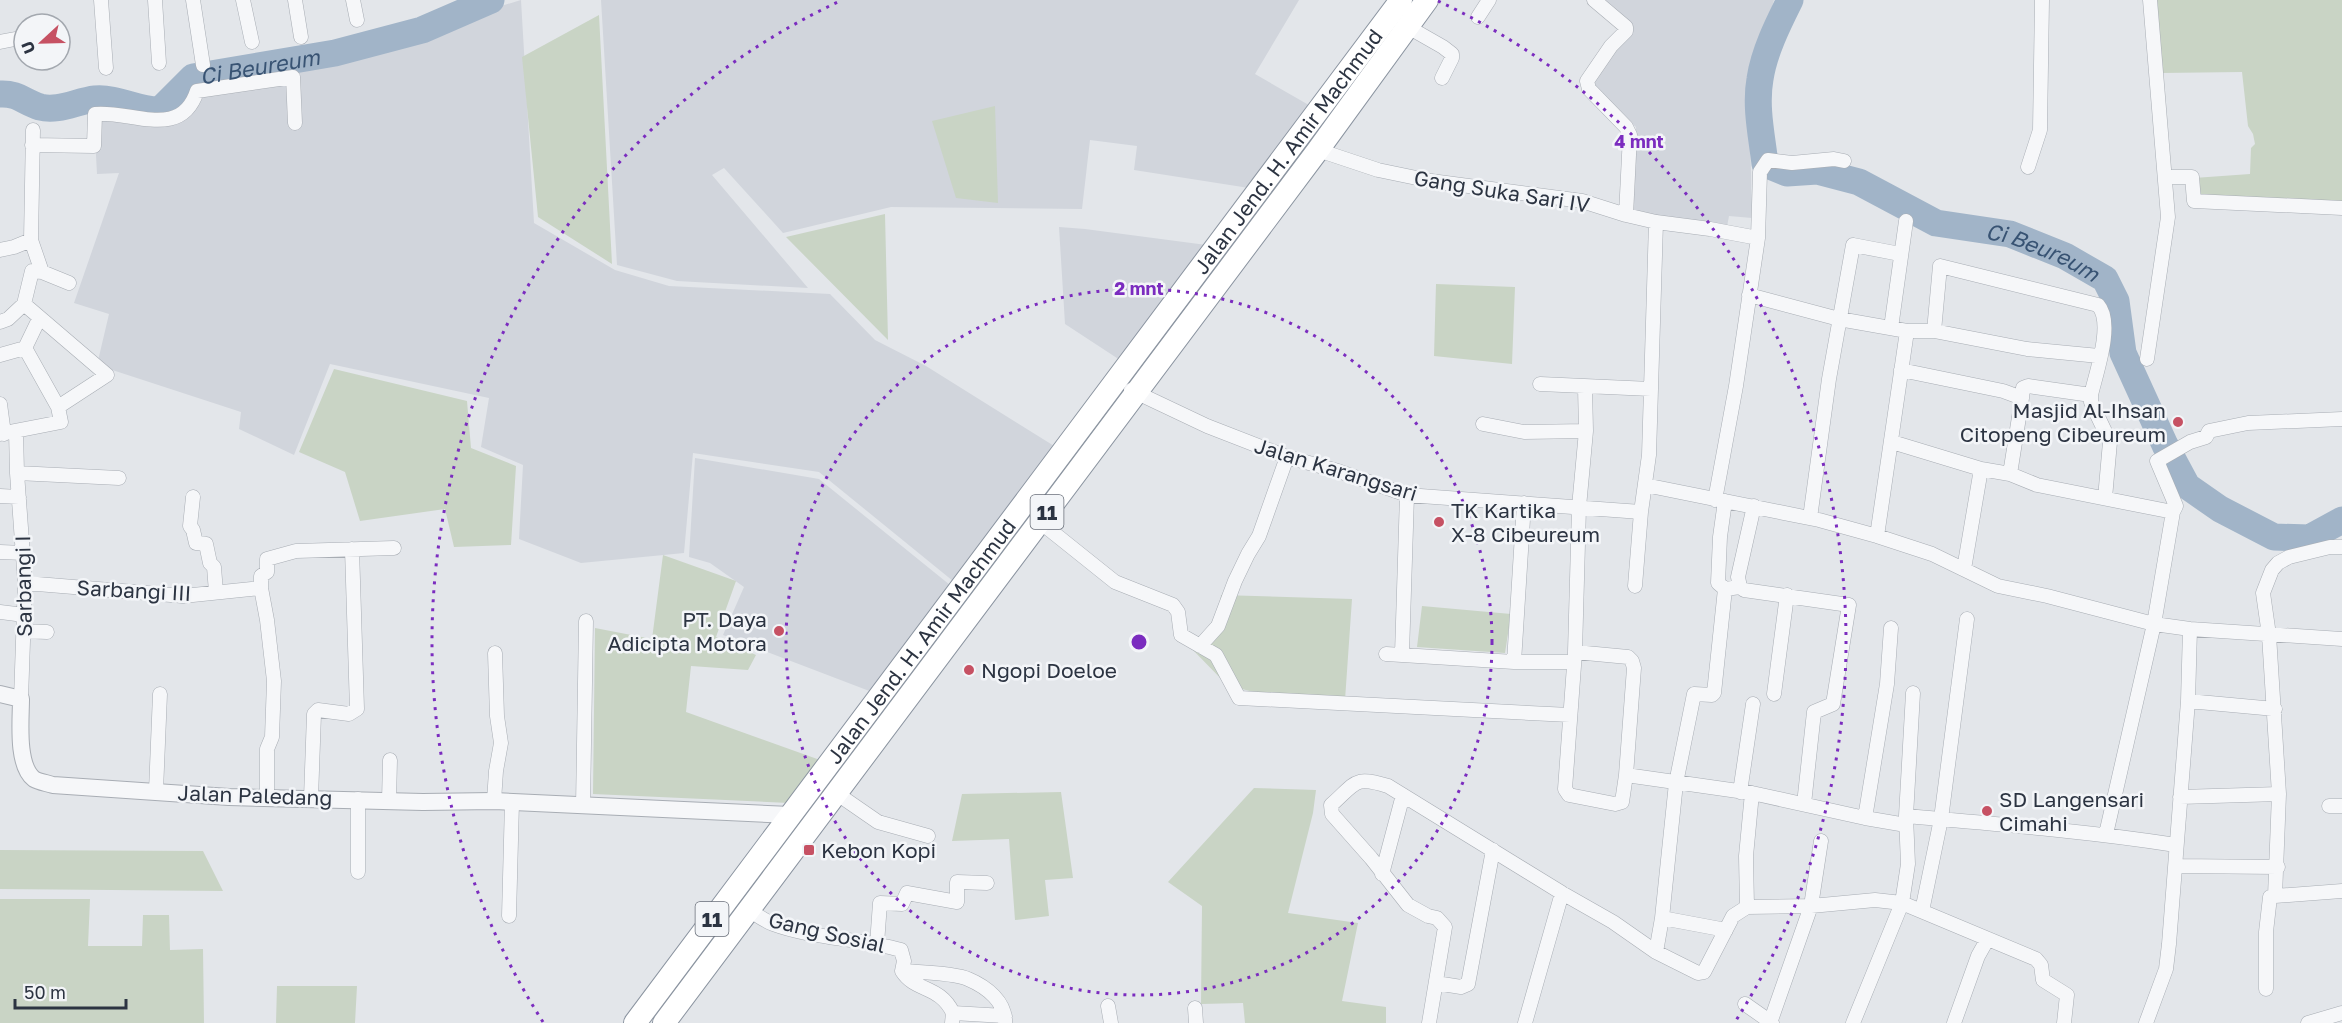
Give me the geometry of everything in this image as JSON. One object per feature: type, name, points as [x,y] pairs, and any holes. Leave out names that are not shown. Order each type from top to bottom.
[{"type":"highway","name":"Jalan Jend. H. Amir Machmud","points":[[635,1023],[1401,0]]},
{"type":"highway","name":"Jalan Jend. H. Amir Machmud","points":[[664,1023],[1318,150],[1427,0]]},
{"type":"street","points":[[101,0],[106,68]]},
{"type":"street","points":[[155,0],[159,63]]},
{"type":"street","points":[[193,0],[204,65]]},
{"type":"street","points":[[243,0],[252,42]]},
{"type":"street","points":[[295,0],[301,37]]},
{"type":"street","points":[[353,0],[357,20]]},
{"type":"street","points":[[1478,17],[1489,0]]},
{"type":"street","points":[[1594,0],[1626,27],[1626,32],[1611,46],[1587,81],[1589,89],[1626,127],[1630,135],[1626,215]]},
{"type":"street","points":[[2028,167],[2040,130],[2042,0]]},
{"type":"street","points":[[2146,358],[2168,217],[2150,0]]},
{"type":"street","points":[[1408,27],[1450,51],[1452,58],[1442,78]]},
{"type":"street","points":[[33,145],[94,146],[95,114],[107,113],[158,122],[182,115],[195,98],[197,91],[293,77],[295,123]]},
{"type":"street","points":[[33,130],[32,240],[42,272]]},
{"type":"street","name":"Gang Suka Sari IV","points":[[1318,150],[1378,170],[1410,177],[1582,201],[1656,222],[1758,238]]},
{"type":"street","points":[[1804,804],[1815,712],[1817,709],[1833,704],[1849,605],[1744,590],[1740,587],[1725,588],[1718,582],[1720,501],[1758,238],[1760,172],[1768,160],[1792,163],[1834,159],[1844,161]]},
{"type":"street","points":[[2165,177],[2192,177],[2194,201],[2342,208]]},
{"type":"street","points":[[1891,328],[1906,221]]},
{"type":"street","points":[[1635,586],[1641,512],[1649,455],[1656,222]]},
{"type":"street","points":[[0,250],[32,240]]},
{"type":"street","points":[[1810,518],[1839,320],[1853,245],[1900,255]]},
{"type":"street","points":[[1934,331],[1940,266],[2098,305],[2106,324],[2091,402],[2110,442],[2104,498]]},
{"type":"street","points":[[0,322],[8,319],[24,304],[32,271],[42,272],[69,283]]},
{"type":"street","points":[[1749,295],[1839,320],[1907,331],[1934,331],[2027,349],[2099,356]]},
{"type":"street","points":[[24,304],[107,375],[58,407]]},
{"type":"street","points":[[0,355],[25,348],[39,319]]},
{"type":"street","points":[[1877,536],[1907,331]]},
{"type":"street","points":[[7,433],[61,422],[58,407],[25,348]]},
{"type":"street","points":[[1901,370],[2003,391],[2022,398]]},
{"type":"street","name":"Jalan Karangsari","points":[[1117,380],[1136,393],[1207,426],[1287,457],[1338,471],[1407,495],[1641,512]]},
{"type":"street","points":[[1540,384],[1651,389]]},
{"type":"street","points":[[2010,474],[2023,388],[2028,386],[2091,395]]},
{"type":"street","points":[[1386,654],[1514,662],[1573,657],[1628,657],[1634,668],[1622,802],[1615,804],[1566,793],[1573,657],[1579,507],[1586,431],[1585,387]]},
{"type":"street","name":"Sarbangi I","points":[[0,404],[17,473],[24,553],[21,699]]},
{"type":"street","points":[[2106,834],[2154,624],[2173,512],[2176,506],[2157,460],[2190,442],[2206,437],[2209,431],[2248,423],[2342,419]]},
{"type":"street","points":[[1483,424],[1524,432],[1586,431]]},
{"type":"street","points":[[1892,442],[1981,469],[2010,474],[2037,485],[2173,512]]},
{"type":"street","points":[[1200,646],[1218,626],[1235,581],[1259,536],[1287,457]]},
{"type":"street","points":[[1964,569],[1981,469]]},
{"type":"street","points":[[17,473],[119,478]]},
{"type":"street","points":[[1645,486],[1810,518],[1877,536],[1932,554],[1998,586],[2047,596],[2154,624],[2190,629],[2342,639]]},
{"type":"street","points":[[1402,654],[1407,495]]},
{"type":"street","points":[[0,496],[19,497]]},
{"type":"street","points":[[193,497],[190,526],[196,543],[206,544],[210,563],[214,567],[216,592]]},
{"type":"street","points":[[1514,662],[1524,503]]},
{"type":"street","points":[[1740,587],[1738,577],[1754,506]]},
{"type":"street","points":[[1040,522],[1115,582],[1173,605],[1178,612],[1180,635],[1211,651],[1219,659],[1236,696],[1242,699],[1382,704],[1570,715]]},
{"type":"street","points":[[2275,896],[2279,794],[2275,709],[2263,593],[2272,570],[2278,563],[2289,557],[2330,547],[2342,547]]},
{"type":"street","points":[[267,796],[267,749],[272,737],[274,681],[261,588],[261,576],[267,572],[267,559],[296,551],[394,548]]},
{"type":"street","points":[[311,798],[314,714],[318,711],[349,714],[357,709],[352,549]]},
{"type":"street","points":[[0,552],[24,553]]},
{"type":"street","name":"Sarbangi III","points":[[25,583],[183,596],[261,588]]},
{"type":"street","points":[[1656,952],[1662,918],[1676,783],[1694,694],[1712,695],[1714,693],[1725,588]]},
{"type":"street","points":[[1774,694],[1787,595]]},
{"type":"street","points":[[0,612],[24,615]]},
{"type":"street","points":[[1922,911],[1941,819],[1967,619]]},
{"type":"street","points":[[583,806],[586,621]]},
{"type":"street","points":[[1865,818],[1887,684],[1891,628]]},
{"type":"street","points":[[2146,1023],[2166,969],[2188,701],[2190,629]]},
{"type":"street","points":[[24,631],[47,632]]},
{"type":"street","points":[[494,801],[501,743],[497,716],[495,653]]},
{"type":"street","points":[[1853,1023],[1902,903],[1908,864],[1906,820],[1913,693]]},
{"type":"street","points":[[0,694],[9,698],[21,699]]},
{"type":"street","points":[[156,791],[160,694]]},
{"type":"street","name":"Jalan Paledang","points":[[21,699],[21,743],[27,771],[35,780],[52,785],[230,797],[494,801],[790,815]]},
{"type":"street","points":[[2188,701],[2275,709]]},
{"type":"street","points":[[1747,907],[1746,792],[1753,704]]},
{"type":"street","points":[[389,801],[390,760]]},
{"type":"street","points":[[1626,775],[1746,792],[1865,818],[1941,819],[2106,834],[2176,845]]},
{"type":"street","points":[[1430,1023],[1444,932],[1442,921],[1408,905],[1332,814],[1331,805],[1360,780],[1366,779],[1388,786],[1613,922],[1656,952],[1701,974],[1733,916],[1747,907],[1811,906],[1875,900],[1902,903],[2036,959],[2041,965],[2043,980],[2067,995],[2064,1023]]},
{"type":"street","points":[[836,793],[878,822],[928,836]]},
{"type":"street","points":[[2180,797],[2279,794]]},
{"type":"street","points":[[1382,874],[1403,795]]},
{"type":"street","points":[[358,799],[358,872]]},
{"type":"street","points":[[509,916],[512,802]]},
{"type":"street","points":[[1745,1004],[1771,1023],[1811,906],[1821,841]]},
{"type":"street","points":[[1436,983],[1461,987],[1467,984],[1493,850]]},
{"type":"street","points":[[2176,866],[2277,867]]},
{"type":"street","points":[[877,944],[880,903],[902,904],[907,892],[957,902],[957,882],[987,883]]},
{"type":"street","points":[[2266,989],[2266,932],[2270,897],[2342,891]]},
{"type":"street","points":[[1525,1023],[1562,893]]},
{"type":"street","name":"Gang Sosial","points":[[749,910],[773,924],[901,950],[904,961],[902,971],[967,978],[1000,1001],[1005,1020]]},
{"type":"street","points":[[1662,918],[1726,930]]},
{"type":"street","points":[[1954,1023],[1978,956],[1987,940]]},
{"type":"street","points":[[902,971],[907,979],[931,989],[948,1002],[952,1018],[1005,1020]]},
{"type":"street","points":[[1108,1006],[1111,1023]]},
{"type":"street","points":[[1195,1008],[1196,1023]]},
{"type":"street","points":[[2308,1023],[2340,1016]]},
{"type":"shaded area","points":[[521,0],[534,223],[615,270],[669,286],[830,294],[875,340],[926,366],[1059,449],[953,581],[819,472],[693,453],[684,553],[581,563],[519,539],[523,465],[481,447],[489,398],[330,364],[294,455],[239,429],[241,412],[97,365],[109,314],[74,303],[119,173],[97,174],[94,118],[129,124],[169,122],[194,91],[355,50]]},
{"type":"shaded area","points":[[601,0],[1299,0],[1255,74],[1314,108],[1249,188],[1134,170],[1137,146],[1090,140],[1082,209],[891,207],[783,233],[724,168],[712,175],[808,288],[677,281],[617,265]]},
{"type":"shaded area","points":[[1596,0],[1774,0],[1749,87],[1752,218],[1729,216],[1726,232],[1630,218],[1636,127],[1583,81],[1628,31]]},
{"type":"shaded area","points":[[1059,227],[1214,246],[1123,362],[1065,324]]},
{"type":"shaded area","points":[[695,458],[819,479],[950,585],[872,692],[723,635],[744,587],[710,563],[689,557]]},
{"type":"green space","points":[[2157,0],[2342,0],[2342,202],[2199,196],[2194,178],[2250,174],[2251,148],[2255,144],[2248,126],[2242,72],[2161,73]]},
{"type":"green space","points":[[599,15],[612,264],[538,217],[522,57]]},
{"type":"green space","points":[[995,106],[998,203],[956,198],[932,121]]},
{"type":"green space","points":[[885,214],[888,340],[786,237]]},
{"type":"green space","points":[[1436,284],[1515,287],[1512,364],[1434,356]]},
{"type":"green space","points":[[334,369],[467,401],[471,448],[516,466],[511,545],[454,547],[445,509],[360,521],[345,472],[299,452]]},
{"type":"green space","points":[[663,555],[736,581],[716,637],[756,655],[748,670],[691,666],[686,712],[820,760],[789,803],[593,794],[595,628],[652,639]]},
{"type":"green space","points":[[1221,595],[1352,599],[1345,700],[1257,693],[1227,685],[1192,649],[1218,626]]},
{"type":"green space","points":[[1422,606],[1511,614],[1505,653],[1417,647]]},
{"type":"green space","points":[[1254,788],[1316,790],[1313,813],[1288,913],[1358,923],[1342,1001],[1386,1007],[1386,1023],[1245,1023],[1243,1003],[1201,1004],[1202,906],[1168,882]]},
{"type":"green space","points":[[1061,792],[1073,878],[1045,880],[1049,916],[1015,920],[1009,839],[952,841],[962,794]]},
{"type":"green space","points":[[0,850],[203,851],[223,891],[0,889]]},
{"type":"green space","points":[[0,899],[90,899],[88,946],[142,946],[143,915],[169,915],[170,950],[203,949],[204,1023],[0,1023]]},
{"type":"green space","points":[[277,986],[357,986],[355,1023],[276,1023]]},
{"type":"waterway","name":"Ci Beureum","points":[[0,94],[12,95],[47,108],[103,99],[160,110],[193,77],[335,53],[422,30],[491,0]]},
{"type":"waterway","name":"Ci Beureum","points":[[1790,0],[1768,48],[1760,79],[1759,111],[1765,164],[1787,173],[1817,171],[1859,182],[1936,223],[2010,234],[2065,256],[2105,279],[2116,301],[2123,353],[2165,445],[2187,486],[2220,509],[2274,537],[2309,538],[2342,520]]},
{"type":"place","name":"Masjid Al-Ihsan Citopeng Cibeureum","points":[[2178,422]]},
{"type":"place","name":"TK Kartika X-8 Cibeureum","points":[[1439,522]]},
{"type":"place","name":"PT. Daya Adicipta Motora","points":[[779,631]]},
{"type":"place","name":"Ngopi Doeloe","points":[[969,670]]},
{"type":"place","name":"SD Langensari Cimahi","points":[[1987,811]]},
{"type":"place","name":"Kebon Kopi","points":[[809,850]]}]
